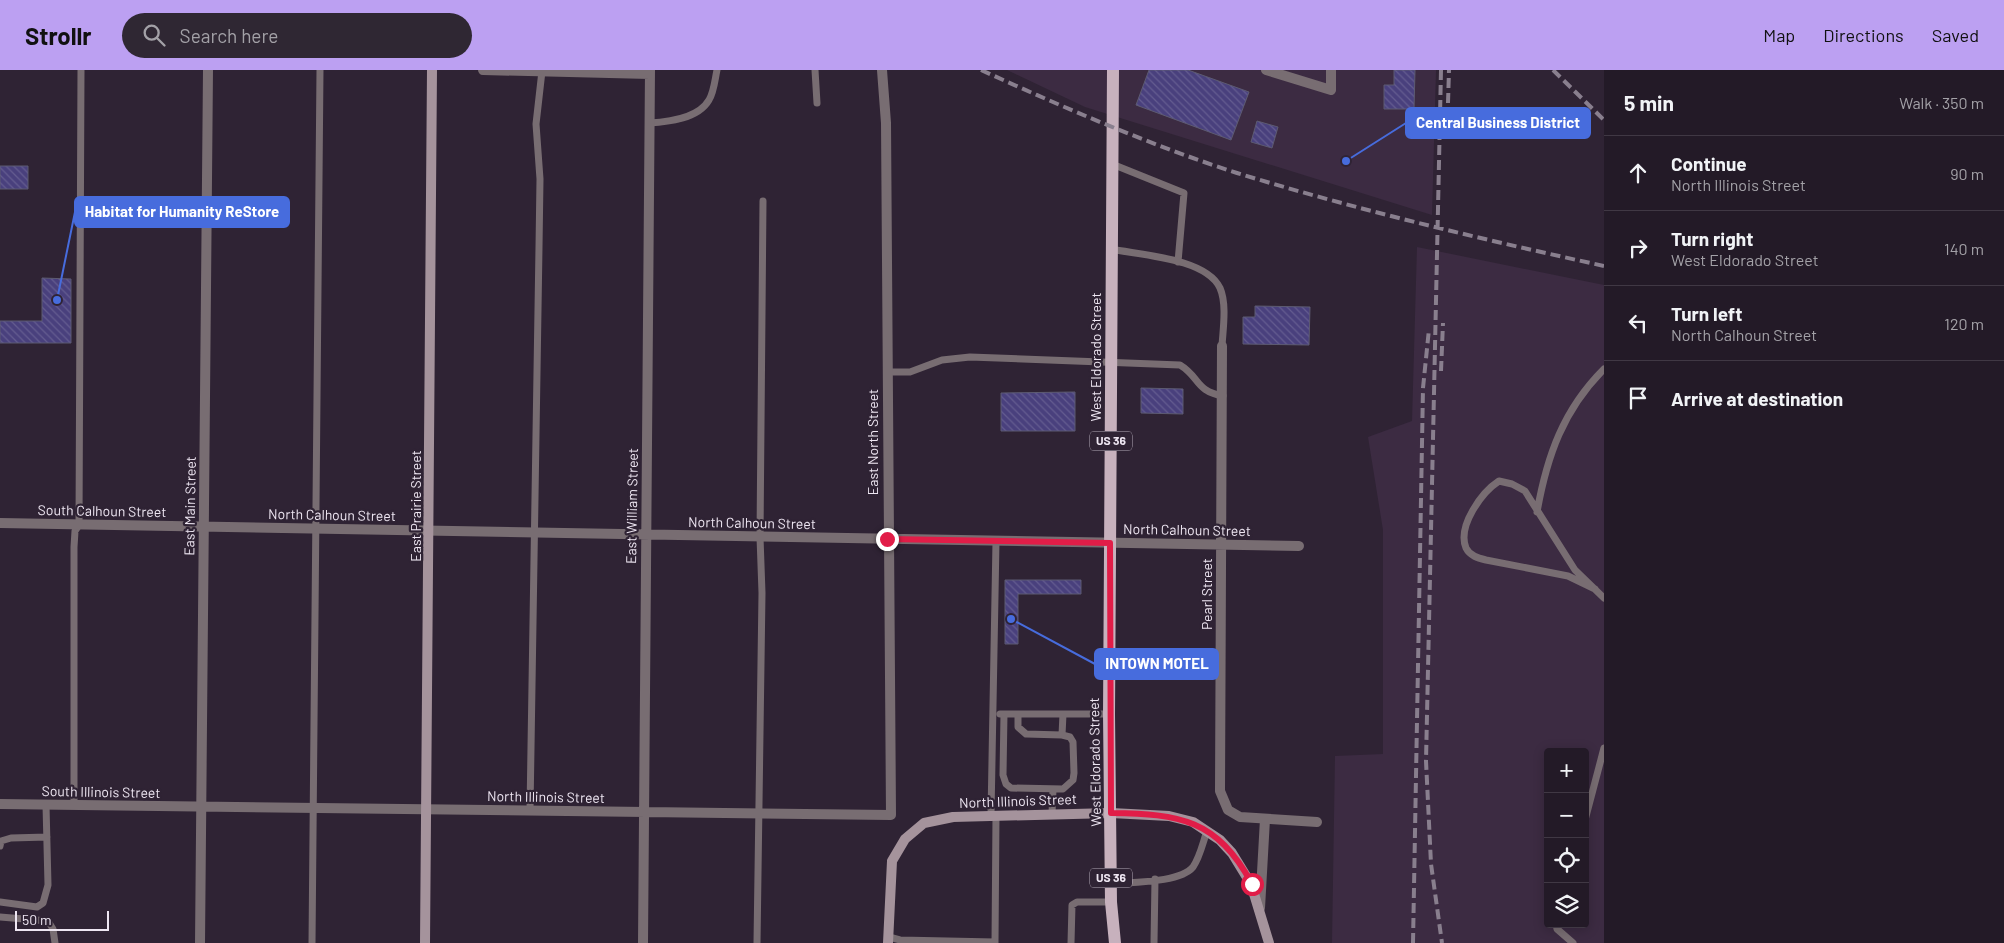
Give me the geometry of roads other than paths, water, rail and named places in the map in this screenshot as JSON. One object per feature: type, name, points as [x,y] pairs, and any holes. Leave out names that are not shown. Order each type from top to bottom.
[{"type":"main road","name":"West Eldorado Street","points":[[1113,70],[1109,714],[1111,902],[1115,943]]},
{"type":"street","name":"East Main Street","points":[[200,943],[208,70]]},
{"type":"street","name":"East Prairie Street","points":[[425,943],[428,809],[432,70]]},
{"type":"street","points":[[483,70],[650,72]]},
{"type":"street","name":"East North Street","points":[[882,70],[886,123],[887,539],[891,815]]},
{"type":"street","points":[[1266,70],[1331,90],[1331,70]]},
{"type":"street","name":"East William Street","points":[[643,943],[650,72]]},
{"type":"street","name":"Pearl Street","points":[[1222,346],[1220,791],[1228,810],[1240,817],[1265,819]]},
{"type":"street","name":"South Calhoun Street","points":[[0,523],[204,527]]},
{"type":"street","name":"North Calhoun Street","points":[[204,527],[1299,546]]},
{"type":"street","name":"South Illinois Street","points":[[0,804],[202,806]]},
{"type":"street","name":"North Illinois Street","points":[[202,806],[891,815]]},
{"type":"street","name":"North Illinois Street","points":[[889,941],[890,874],[897,850],[915,829],[934,820],[993,815],[1111,813],[1169,816],[1193,822],[1207,831],[1232,853],[1243,868],[1260,908],[1268,941]]},
{"type":"street","points":[[1260,908],[1265,819],[1317,822]]},
{"type":"lane","points":[[74,805],[74,547],[79,524],[81,70]]},
{"type":"lane","points":[[312,943],[320,70]]},
{"type":"lane","points":[[649,124],[674,121],[698,110],[709,101],[717,70]]},
{"type":"lane","points":[[815,70],[818,104]]},
{"type":"lane","points":[[530,810],[540,189],[536,124],[542,71]]},
{"type":"lane","points":[[1112,164],[1184,193],[1178,262]]},
{"type":"lane","points":[[757,943],[762,593],[760,536],[763,201]]},
{"type":"lane","points":[[1111,249],[1191,265],[1210,275],[1220,289],[1222,346]]},
{"type":"lane","points":[[887,372],[910,372],[942,360],[970,357],[1180,365],[1189,370],[1202,389],[1211,394],[1223,396]]},
{"type":"lane","points":[[1537,512],[1544,474],[1564,420],[1604,369]]},
{"type":"lane","points":[[1595,589],[1568,576],[1473,556],[1466,548],[1465,534],[1480,497],[1499,481],[1512,484],[1525,491],[1575,570],[1595,589],[1604,598]]},
{"type":"lane","points":[[889,941],[996,942],[992,714],[996,541]]},
{"type":"lane","points":[[992,714],[1109,714]]},
{"type":"lane","points":[[1004,714],[1003,775],[1006,784],[1019,790],[1063,789],[1069,784],[1074,773],[1074,742],[1070,737],[1062,735],[1026,734],[1018,727],[1018,714]]},
{"type":"lane","points":[[1062,735],[1063,714]]},
{"type":"lane","points":[[1589,805],[1604,748]]},
{"type":"lane","points":[[1052,814],[1053,789]]},
{"type":"lane","points":[[0,902],[37,907],[43,903],[48,885],[46,805]]},
{"type":"lane","points":[[1111,884],[1178,876],[1192,868],[1207,831]]},
{"type":"lane","points":[[0,846],[2,842],[11,838],[47,837]]},
{"type":"lane","points":[[1154,943],[1155,879]]},
{"type":"lane","points":[[1071,943],[1072,905],[1077,902],[1111,902]]},
{"type":"lane","points":[[0,918],[48,921],[53,929],[55,943]]},
{"type":"lane","points":[[1557,928],[1572,943]]},
{"type":"railway","points":[[981,70],[1108,125],[1237,173],[1420,223],[1604,266]]},
{"type":"railway","points":[[1441,70],[1426,761],[1431,864],[1442,943]]},
{"type":"railway","points":[[1448,103],[1449,70]]},
{"type":"railway","points":[[1553,70],[1604,120]]},
{"type":"railway","points":[[1441,371],[1443,323]]},
{"type":"railway","points":[[1413,943],[1423,388],[1429,329]]},
{"type":"place","name":"Central Business District","points":[[1346,161]]},
{"type":"place","name":"Habitat for Humanity ReStore","points":[[57,300]]},
{"type":"place","name":"INTOWN MOTEL","points":[[1011,619]]}]
